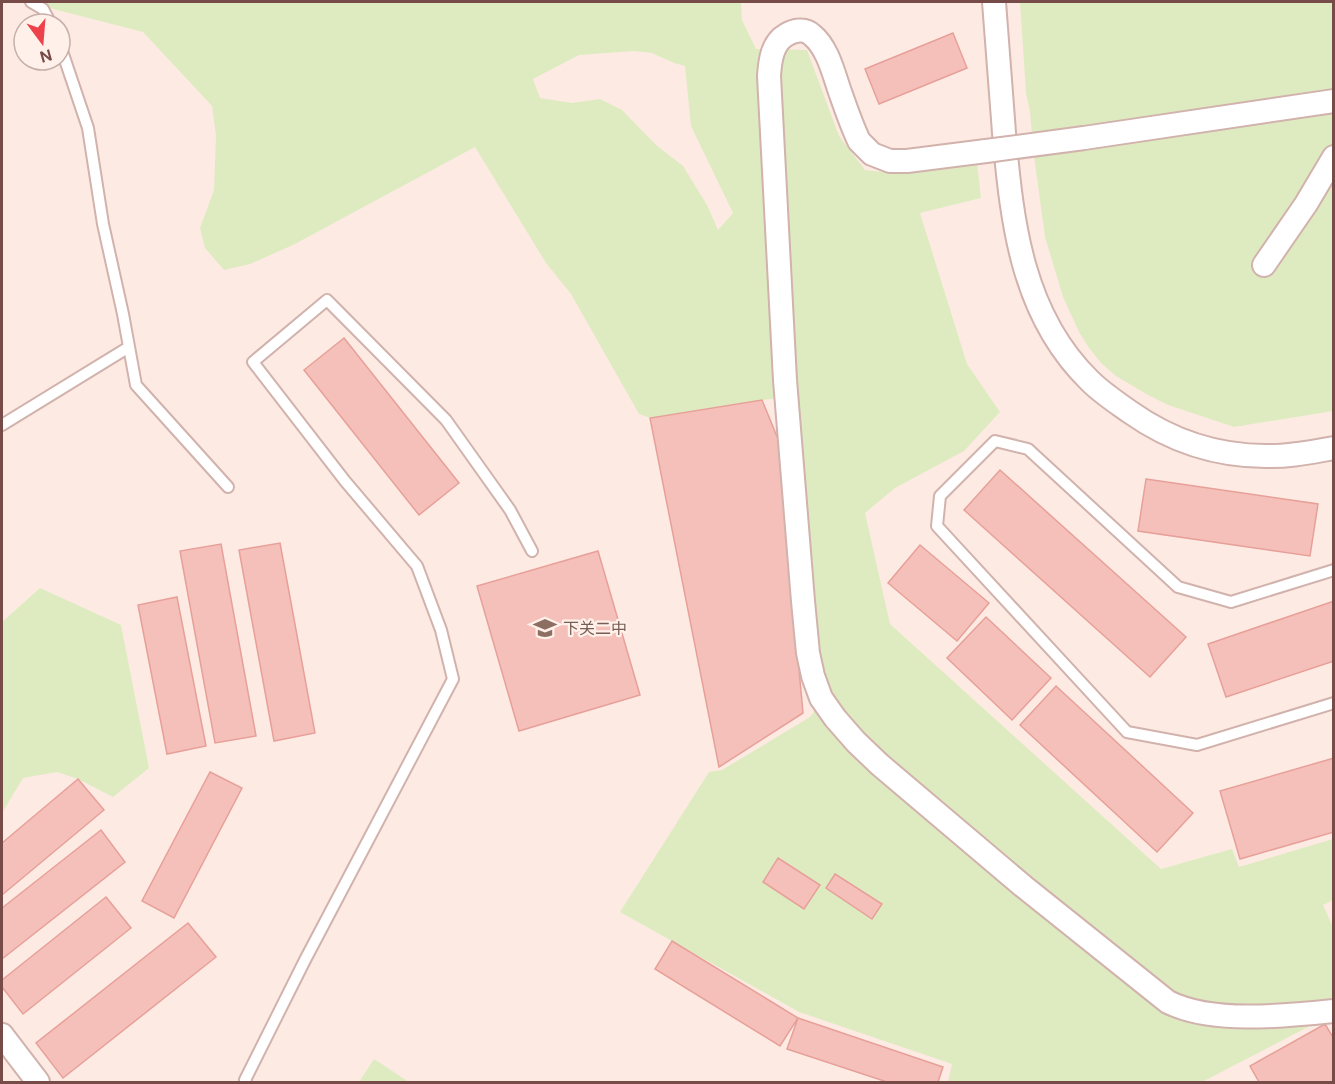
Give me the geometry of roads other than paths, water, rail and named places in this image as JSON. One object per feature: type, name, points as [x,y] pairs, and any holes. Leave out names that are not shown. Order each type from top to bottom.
[{"type":"street","points":[[994,2],[1009,186],[1016,234],[1023,265],[1039,308],[1072,362],[1106,395],[1146,424],[1180,441],[1223,452],[1268,456],[1334,448]]},
{"type":"street","points":[[1334,101],[1084,138],[907,161],[890,161],[872,154],[859,141],[825,53],[813,35],[802,30],[782,38],[774,48],[770,64],[769,85],[785,380],[803,602],[808,653],[821,698],[856,742],[879,764],[1023,886],[1168,1002],[1191,1011],[1241,1017],[1334,1011]]},
{"type":"street","points":[[1264,265],[1306,204],[1334,157]]},
{"type":"street","points":[[2,1035],[38,1083]]},
{"type":"lane","points":[[31,2],[45,12]]},
{"type":"lane","points":[[69,72],[88,128],[103,224],[136,385],[228,487]]},
{"type":"lane","points":[[246,1083],[245,1080],[305,960],[453,679],[441,630],[417,566],[345,481],[253,362],[327,300],[446,420],[510,510],[532,551]]},
{"type":"lane","points":[[2,425],[129,347]]},
{"type":"lane","points":[[1334,570],[1231,602],[1178,586],[1028,449],[994,441],[940,496],[937,526],[1127,732],[1197,745],[1334,703]]},
{"type":"place","name":"下关二中","points":[[545,628]]}]
